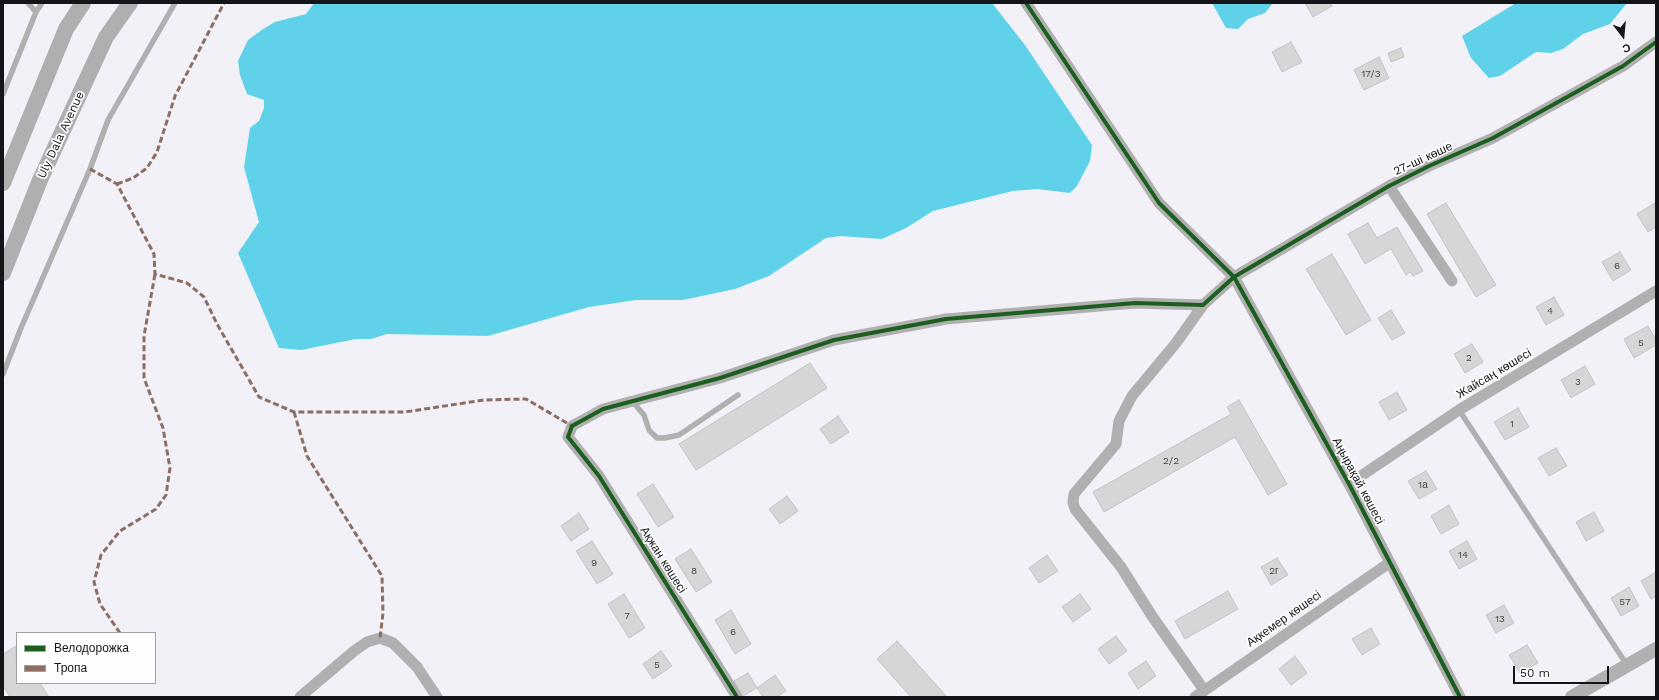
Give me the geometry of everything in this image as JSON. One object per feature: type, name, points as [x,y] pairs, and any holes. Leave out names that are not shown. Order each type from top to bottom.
[{"type":"main road","points":[[3,183],[66,29],[83,3]]},
{"type":"main road","name":"Uly Dala Avenue","points":[[3,273],[40,180],[106,37],[130,3]]},
{"type":"street","name":"Аңырақай көшесі","points":[[1026,3],[1159,203],[1234,277],[1349,484],[1460,697]]},
{"type":"street","name":"27-ші көше","points":[[1204,690],[1152,616],[1121,567],[1075,509],[1073,502],[1074,494],[1116,444],[1119,421],[1132,396],[1176,343],[1203,305],[1234,277],[1389,186],[1429,166],[1493,138],[1623,66],[1656,42]]},
{"type":"street","points":[[1389,186],[1452,281]]},
{"type":"street","name":"Жайсаң көшесі","points":[[1349,484],[1459,410],[1656,291]]},
{"type":"street","points":[[632,401],[720,378],[834,340],[946,319],[1135,303],[1203,305]]},
{"type":"street","name":"Ақжан көшесі","points":[[632,401],[603,409],[572,426],[568,438],[599,476],[737,697]]},
{"type":"street","name":"Ақкемер көшесі","points":[[1195,697],[1389,563]]},
{"type":"street","points":[[300,697],[354,651],[367,642],[380,638],[393,643],[417,667],[437,697]]},
{"type":"street","points":[[1572,697],[1656,649]]},
{"type":"lane","points":[[28,3],[36,12]]},
{"type":"lane","points":[[3,94],[36,12],[42,3]]},
{"type":"lane","points":[[3,374],[21,328],[90,169],[108,120],[175,3]]},
{"type":"lane","points":[[632,401],[644,415],[649,430],[656,438],[664,438],[679,435],[738,395]]},
{"type":"lane","points":[[1459,410],[1628,666]]},
{"type":"water","points":[[314,3],[992,3],[1025,45],[1092,145],[1090,161],[1077,186],[1070,193],[1037,189],[1013,191],[933,211],[906,228],[882,239],[840,236],[826,238],[769,276],[735,289],[683,300],[636,300],[589,307],[488,336],[387,334],[371,339],[356,339],[301,350],[279,348],[238,253],[259,222],[244,167],[250,128],[259,121],[264,108],[264,100],[247,94],[240,75],[238,61],[248,40],[275,22],[306,14]]},
{"type":"water","points":[[1212,3],[1273,3],[1265,13],[1248,19],[1238,29],[1226,28]]},
{"type":"water","points":[[1516,3],[1627,3],[1610,24],[1583,34],[1563,49],[1551,53],[1536,52],[1500,76],[1489,78],[1471,58],[1462,36]]},
{"type":"building","points":[[1305,3],[1330,3],[1332,6],[1313,17]]},
{"type":"building","points":[[1291,42],[1302,62],[1282,72],[1272,52]]},
{"type":"building","points":[[1401,48],[1404,57],[1391,62],[1388,53]]},
{"type":"building","points":[[1379,57],[1389,78],[1364,90],[1354,70]]},
{"type":"building","points":[[1446,203],[1496,285],[1476,297],[1427,214]]},
{"type":"building","points":[[1655,203],[1656,227],[1648,232],[1637,214]]},
{"type":"building","points":[[1368,223],[1377,238],[1397,227],[1423,271],[1413,276],[1410,272],[1406,275],[1391,249],[1365,264],[1348,234]]},
{"type":"building","points":[[1620,252],[1631,270],[1613,281],[1602,262]]},
{"type":"building","points":[[1332,254],[1371,320],[1346,335],[1306,269]]},
{"type":"building","points":[[1554,297],[1564,315],[1546,325],[1536,307]]},
{"type":"building","points":[[1391,310],[1405,333],[1392,340],[1378,318]]},
{"type":"building","points":[[1648,326],[1656,340],[1656,345],[1634,358],[1624,339]]},
{"type":"building","points":[[1472,344],[1483,362],[1465,373],[1454,354]]},
{"type":"building","points":[[810,363],[827,388],[696,470],[679,444]]},
{"type":"building","points":[[1585,366],[1595,384],[1571,398],[1561,380]]},
{"type":"building","points":[[1397,392],[1407,410],[1389,420],[1379,402]]},
{"type":"building","points":[[1239,400],[1287,484],[1268,495],[1235,437],[1104,512],[1093,492],[1231,414],[1227,407]]},
{"type":"building","points":[[1518,408],[1529,427],[1505,440],[1494,422]]},
{"type":"building","points":[[838,416],[849,432],[831,444],[820,429]]},
{"type":"building","points":[[1556,448],[1567,466],[1549,476],[1538,458]]},
{"type":"building","points":[[1426,471],[1437,489],[1419,499],[1408,481]]},
{"type":"building","points":[[653,484],[674,517],[658,527],[637,494]]},
{"type":"building","points":[[787,496],[798,511],[780,524],[769,509]]},
{"type":"building","points":[[1449,505],[1459,524],[1441,534],[1431,516]]},
{"type":"building","points":[[1594,512],[1604,531],[1586,541],[1576,522]]},
{"type":"building","points":[[579,513],[589,529],[571,541],[561,526]]},
{"type":"building","points":[[592,541],[613,574],[597,584],[576,551]]},
{"type":"building","points":[[1467,541],[1477,559],[1459,569],[1449,551]]},
{"type":"building","points":[[691,549],[712,582],[696,592],[675,559]]},
{"type":"building","points":[[1047,555],[1058,571],[1039,583],[1029,568]]},
{"type":"building","points":[[1277,558],[1288,575],[1271,585],[1261,567]]},
{"type":"building","points":[[1656,572],[1656,596],[1651,599],[1641,581]]},
{"type":"building","points":[[1629,587],[1639,606],[1621,616],[1611,598]]},
{"type":"building","points":[[1228,591],[1238,609],[1185,639],[1175,621]]},
{"type":"building","points":[[624,594],[645,628],[629,638],[608,604]]},
{"type":"building","points":[[1080,594],[1091,609],[1073,622],[1062,607]]},
{"type":"building","points":[[1504,605],[1514,623],[1496,633],[1486,615]]},
{"type":"building","points":[[731,610],[751,644],[735,654],[715,620]]},
{"type":"building","points":[[1371,628],[1380,644],[1362,655],[1352,639]]},
{"type":"building","points":[[1116,636],[1127,651],[1109,664],[1098,649]]},
{"type":"building","points":[[897,641],[947,697],[911,697],[877,659]]},
{"type":"building","points":[[1527,645],[1538,663],[1520,673],[1509,655]]},
{"type":"building","points":[[16,646],[16,684],[41,684],[49,697],[10,697],[3,686],[3,654]]},
{"type":"building","points":[[661,651],[672,666],[653,679],[643,664]]},
{"type":"building","points":[[1295,656],[1307,673],[1291,685],[1279,669]]},
{"type":"building","points":[[1146,661],[1156,676],[1138,689],[1128,673]]},
{"type":"building","points":[[748,673],[757,688],[743,696],[734,681]]},
{"type":"building","points":[[775,675],[786,691],[777,697],[763,697],[757,688]]},
{"type":"marked path","points":[[117,184],[133,178],[147,168],[157,152],[175,96],[224,3]]},
{"type":"marked path","points":[[90,169],[117,184],[154,254],[155,274],[187,283],[204,297],[217,324],[259,397],[294,412],[405,412],[484,400],[526,399],[572,426]]},
{"type":"marked path","points":[[119,632],[100,604],[94,582],[101,555],[120,531],[156,509],[166,495],[170,468],[163,428],[144,378],[144,336],[155,274]]},
{"type":"marked path","points":[[294,412],[307,456],[382,576],[383,613],[380,638]]},
{"type":"cycle path","points":[[1026,3],[1159,203],[1234,277],[1349,484],[1460,697]]},
{"type":"cycle path","points":[[737,697],[599,476],[568,437],[572,426],[603,409],[720,378],[834,340],[946,319],[1135,303],[1203,305],[1234,277],[1389,186],[1429,166],[1493,138],[1623,66],[1656,42]]}]
